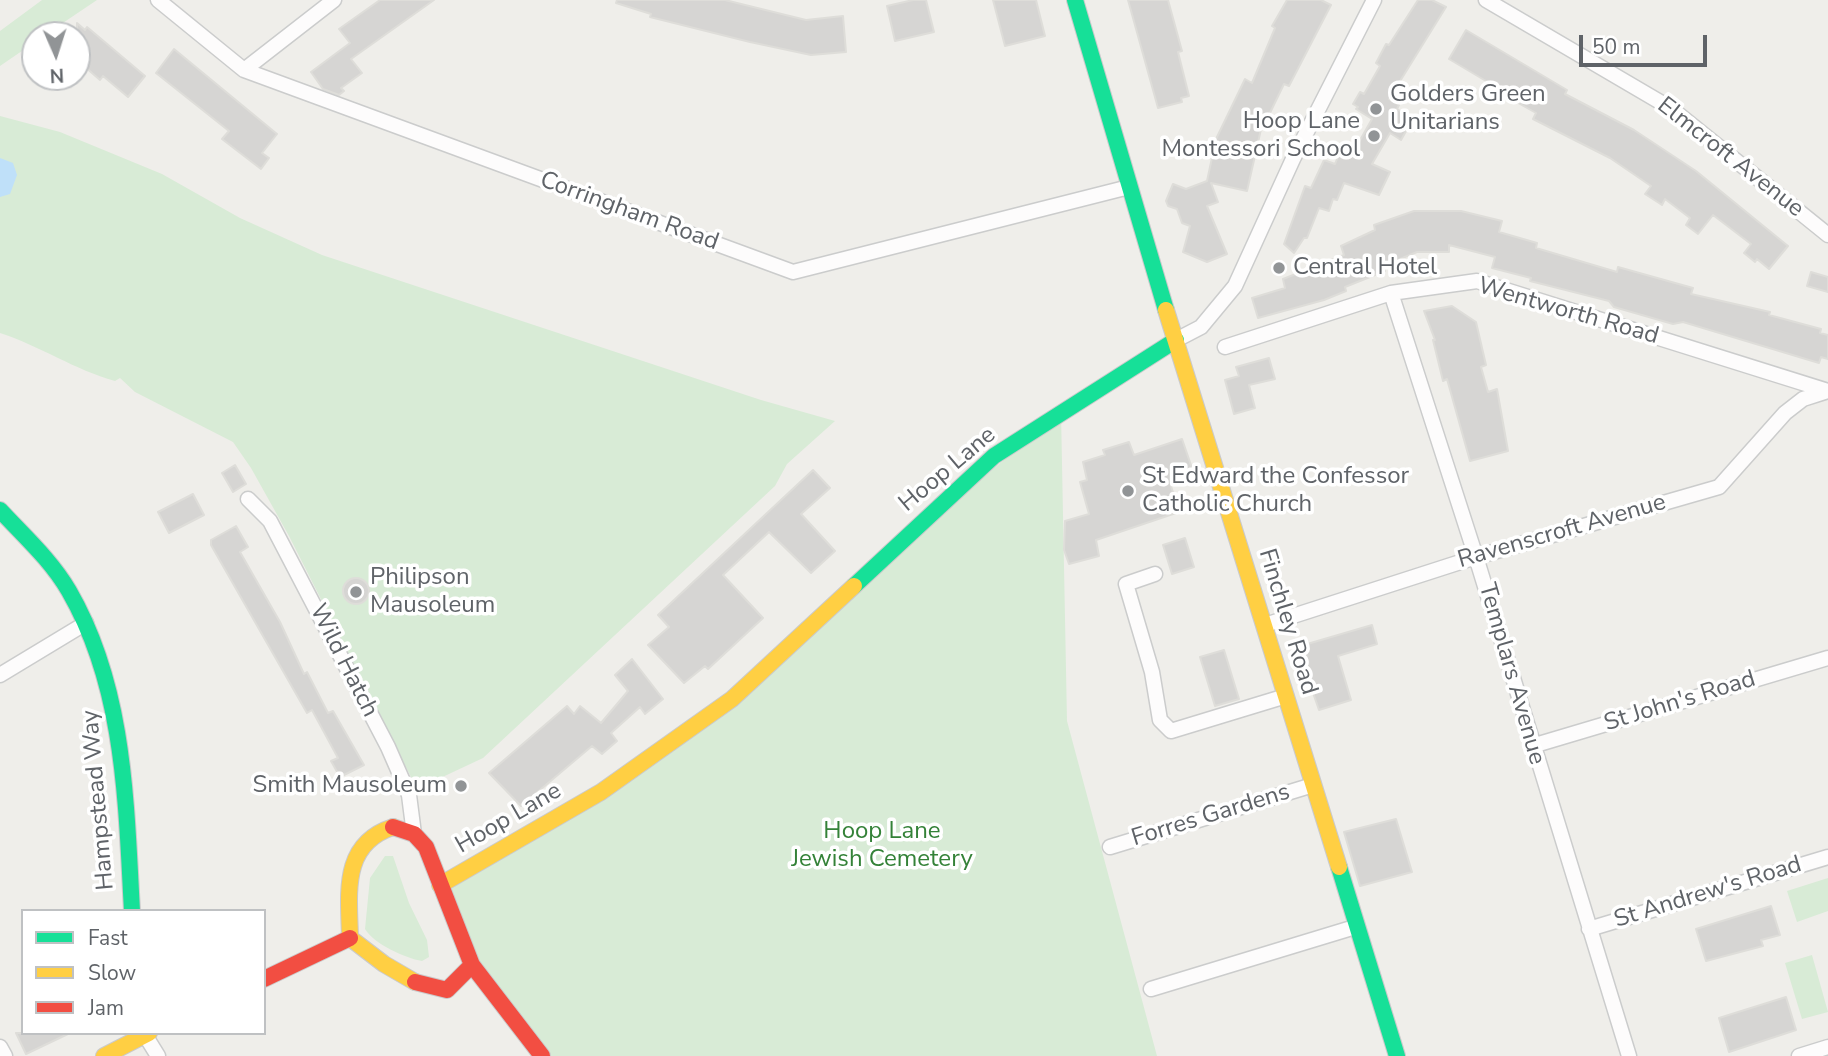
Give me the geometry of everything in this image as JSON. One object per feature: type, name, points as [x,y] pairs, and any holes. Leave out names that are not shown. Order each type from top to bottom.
[{"type":"street","name":"Corringham Road","points":[[158,0],[244,70],[793,272],[1129,187]]},
{"type":"street","points":[[244,70],[334,0]]},
{"type":"street","name":"Finchley Road","points":[[1075,0],[1129,187],[1265,625],[1355,927],[1397,1056]]},
{"type":"street","name":"Hoop Lane","points":[[440,885],[505,850],[601,792],[732,699],[994,456],[1176,340],[1201,327],[1235,286],[1293,159],[1374,0]]},
{"type":"street","name":"Elmcroft Avenue","points":[[1486,0],[1672,109],[1828,235]]},
{"type":"street","name":"Wentworth Road","points":[[1225,347],[1391,293],[1477,281],[1828,391]]},
{"type":"street","name":"Templars Avenue","points":[[1391,293],[1476,557],[1629,1056]]},
{"type":"street","name":"Ravenscroft Avenue","points":[[1265,625],[1476,557],[1719,487],[1785,414],[1803,399],[1828,391]]},
{"type":"street","name":"Wild Hatch","points":[[248,499],[270,521],[388,747],[409,795],[414,834]]},
{"type":"street","name":"Hampstead Way","points":[[0,510],[61,579],[86,623],[110,684],[123,761],[132,909]]},
{"type":"street","points":[[1155,574],[1126,584],[1152,672],[1160,720],[1171,731],[1286,696]]},
{"type":"street","points":[[0,676],[86,623]]},
{"type":"street","name":"St John's Road","points":[[1532,746],[1828,658]]},
{"type":"street","name":"Forres Gardens","points":[[1110,847],[1313,785]]},
{"type":"street","points":[[472,965],[447,990],[418,986],[383,966],[350,938],[350,888],[356,852],[373,834],[384,829],[401,829],[414,834],[426,847],[472,965],[542,1056]]},
{"type":"street","name":"St Andrew's Road","points":[[1589,929],[1828,858]]},
{"type":"street","points":[[1151,989],[1355,927]]},
{"type":"street","points":[[266,978],[350,938]]},
{"type":"street","points":[[104,1056],[144,1035]]},
{"type":"street","points":[[147,1035],[158,1056]]},
{"type":"street","points":[[0,1047],[5,1056]]},
{"type":"street","points":[[1799,1056],[1828,1047]]},
{"type":"green space","points":[[42,0],[97,0],[66,21],[21,21],[21,52],[0,66],[0,31]]},
{"type":"green space","points":[[0,116],[60,132],[162,174],[240,218],[322,255],[761,400],[835,421],[787,464],[775,486],[483,758],[417,789],[289,536],[251,468],[233,442],[135,392],[120,378],[115,381],[100,376],[0,333]]},
{"type":"green space","name":"Hoop Lane Jewish Cemetery","points":[[1061,412],[1067,721],[1157,1056],[546,1056],[472,965],[440,885],[732,699],[835,602]]},
{"type":"green space","points":[[385,856],[393,856],[409,903],[427,940],[429,957],[422,961],[390,950],[365,929],[370,878]]},
{"type":"green space","points":[[1828,878],[1828,911],[1797,922],[1787,891]]},
{"type":"green space","points":[[1812,955],[1828,1012],[1802,1019],[1785,963]]},
{"type":"water","points":[[0,158],[13,163],[17,175],[10,194],[0,197]]},
{"type":"building","points":[[380,0],[434,0],[351,59],[362,73],[341,88],[344,91],[339,95],[323,89],[311,72],[350,43],[339,29]]},
{"type":"building","points":[[617,0],[725,0],[806,20],[843,16],[846,52],[811,55],[750,42],[650,17],[651,14],[616,3]]},
{"type":"building","points":[[926,0],[934,32],[895,41],[887,6]]},
{"type":"building","points":[[993,0],[1036,0],[1045,36],[1005,46]]},
{"type":"building","points":[[1128,0],[1168,0],[1182,51],[1178,52],[1189,96],[1181,98],[1182,102],[1158,108]]},
{"type":"building","points":[[1287,0],[1321,0],[1331,5],[1289,86],[1284,84],[1268,117],[1264,116],[1247,191],[1211,183],[1218,202],[1207,206],[1227,254],[1207,262],[1183,252],[1190,226],[1182,223],[1177,209],[1168,206],[1166,201],[1173,184],[1186,189],[1207,181],[1216,139],[1245,79],[1252,83],[1275,28],[1272,26]]},
{"type":"building","points":[[1418,0],[1432,0],[1446,7],[1389,99],[1399,105],[1397,109],[1413,119],[1401,140],[1390,133],[1372,164],[1390,172],[1379,195],[1344,183],[1337,200],[1333,199],[1329,211],[1319,208],[1307,238],[1304,238],[1294,253],[1284,244],[1305,186],[1311,188],[1324,160],[1335,164],[1339,154],[1350,158],[1372,119],[1353,104],[1360,92],[1364,94],[1380,66],[1376,63],[1386,44],[1389,45]]},
{"type":"building","points":[[91,30],[145,76],[128,97],[103,76],[100,80],[91,72]]},
{"type":"building","points":[[1466,30],[1567,90],[1565,94],[1634,130],[1696,171],[1788,246],[1769,269],[1744,253],[1751,244],[1713,215],[1698,234],[1686,225],[1690,218],[1665,199],[1662,205],[1645,194],[1651,186],[1610,158],[1533,119],[1536,113],[1504,95],[1499,103],[1485,95],[1491,84],[1449,59]]},
{"type":"building","points":[[174,49],[277,134],[262,153],[269,158],[261,169],[222,139],[229,131],[156,73]]},
{"type":"building","points":[[1414,211],[1461,211],[1502,221],[1499,232],[1537,243],[1536,248],[1617,272],[1618,267],[1693,288],[1691,294],[1770,312],[1769,315],[1821,329],[1820,333],[1828,335],[1828,359],[1821,357],[1819,363],[1683,322],[1673,324],[1614,307],[1609,301],[1530,281],[1531,278],[1492,268],[1495,257],[1449,245],[1449,252],[1417,252],[1383,266],[1385,271],[1345,287],[1346,291],[1324,300],[1258,318],[1252,298],[1285,288],[1283,279],[1344,255],[1341,246],[1375,230],[1374,225]]},
{"type":"building","points":[[1811,272],[1828,277],[1828,292],[1807,286]]},
{"type":"building","points":[[1452,306],[1476,322],[1486,365],[1481,367],[1488,392],[1497,389],[1508,451],[1470,461],[1447,379],[1443,381],[1435,340],[1424,311]]},
{"type":"building","points":[[1269,358],[1275,379],[1249,385],[1255,408],[1234,414],[1225,380],[1239,376],[1236,367]]},
{"type":"building","name":"St Edward the Confessor Catholic Church","points":[[1182,439],[1192,468],[1186,470],[1189,479],[1171,486],[1179,512],[1096,540],[1099,556],[1069,564],[1064,550],[1065,521],[1089,514],[1080,482],[1087,480],[1083,462],[1105,455],[1103,450],[1129,442],[1134,455]]},
{"type":"building","points":[[235,465],[246,484],[233,492],[222,473]]},
{"type":"building","points":[[813,470],[830,488],[801,514],[835,551],[811,573],[769,532],[723,575],[763,618],[708,669],[705,666],[684,683],[648,645],[669,627],[658,615]]},
{"type":"building","points":[[193,494],[204,515],[169,533],[158,512]]},
{"type":"building","points":[[236,526],[248,547],[240,552],[280,622],[304,674],[307,672],[328,713],[333,711],[364,765],[340,777],[331,761],[338,758],[312,710],[307,713],[211,545],[211,540]]},
{"type":"building","points":[[1185,538],[1194,567],[1172,574],[1163,545]]},
{"type":"building","name":"Philipson Mausoleum","points":[[356,578],[365,582],[369,591],[365,600],[356,604],[347,600],[343,591],[347,582]]},
{"type":"building","points":[[1372,625],[1377,644],[1338,656],[1351,700],[1319,710],[1297,647]]},
{"type":"building","points":[[1224,650],[1239,699],[1215,706],[1200,657]]},
{"type":"building","points":[[632,659],[663,699],[645,714],[640,707],[611,733],[617,741],[602,754],[592,746],[521,806],[489,773],[567,706],[574,714],[580,706],[601,723],[628,691],[615,675]]},
{"type":"building","points":[[1396,819],[1412,872],[1360,886],[1344,832]]},
{"type":"building","points":[[1771,906],[1780,935],[1761,940],[1763,946],[1706,961],[1696,929]]},
{"type":"building","points":[[1786,997],[1796,1030],[1729,1052],[1719,1018]]},
{"type":"building","points":[[16,1033],[66,1035],[26,1054]]},
{"type":"traffic: fast","points":[[1075,0],[1166,310]]},
{"type":"traffic: fast","points":[[854,586],[994,456],[1176,340]]},
{"type":"traffic: fast","points":[[0,510],[62,580],[88,628],[102,667],[119,746],[128,829],[132,909]]},
{"type":"traffic: fast","points":[[1339,867],[1397,1056]]},
{"type":"traffic: slow","points":[[1166,310],[1339,867]]},
{"type":"traffic: slow","points":[[440,885],[601,792],[732,699],[854,586]]},
{"type":"traffic: slow","points":[[393,827],[376,835],[364,845],[356,858],[349,888],[350,938],[384,964],[415,982]]},
{"type":"traffic: slow","points":[[104,1056],[145,1035]]},
{"type":"traffic: jam","points":[[393,827],[414,834],[426,847],[472,965],[447,990],[415,982]]},
{"type":"traffic: jam","points":[[266,978],[350,938]]},
{"type":"traffic: jam","points":[[472,965],[542,1056]]},
{"type":"place","name":"Golders Green Unitarians","points":[[1376,109]]},
{"type":"place","name":"Hoop Lane Montessori School","points":[[1374,136]]},
{"type":"place","name":"Central Hotel","points":[[1279,268]]},
{"type":"place","name":"St Edward the Confessor Catholic Church","points":[[1128,491]]},
{"type":"place","name":"Philipson Mausoleum","points":[[356,592]]},
{"type":"place","name":"Smith Mausoleum","points":[[461,786]]}]
